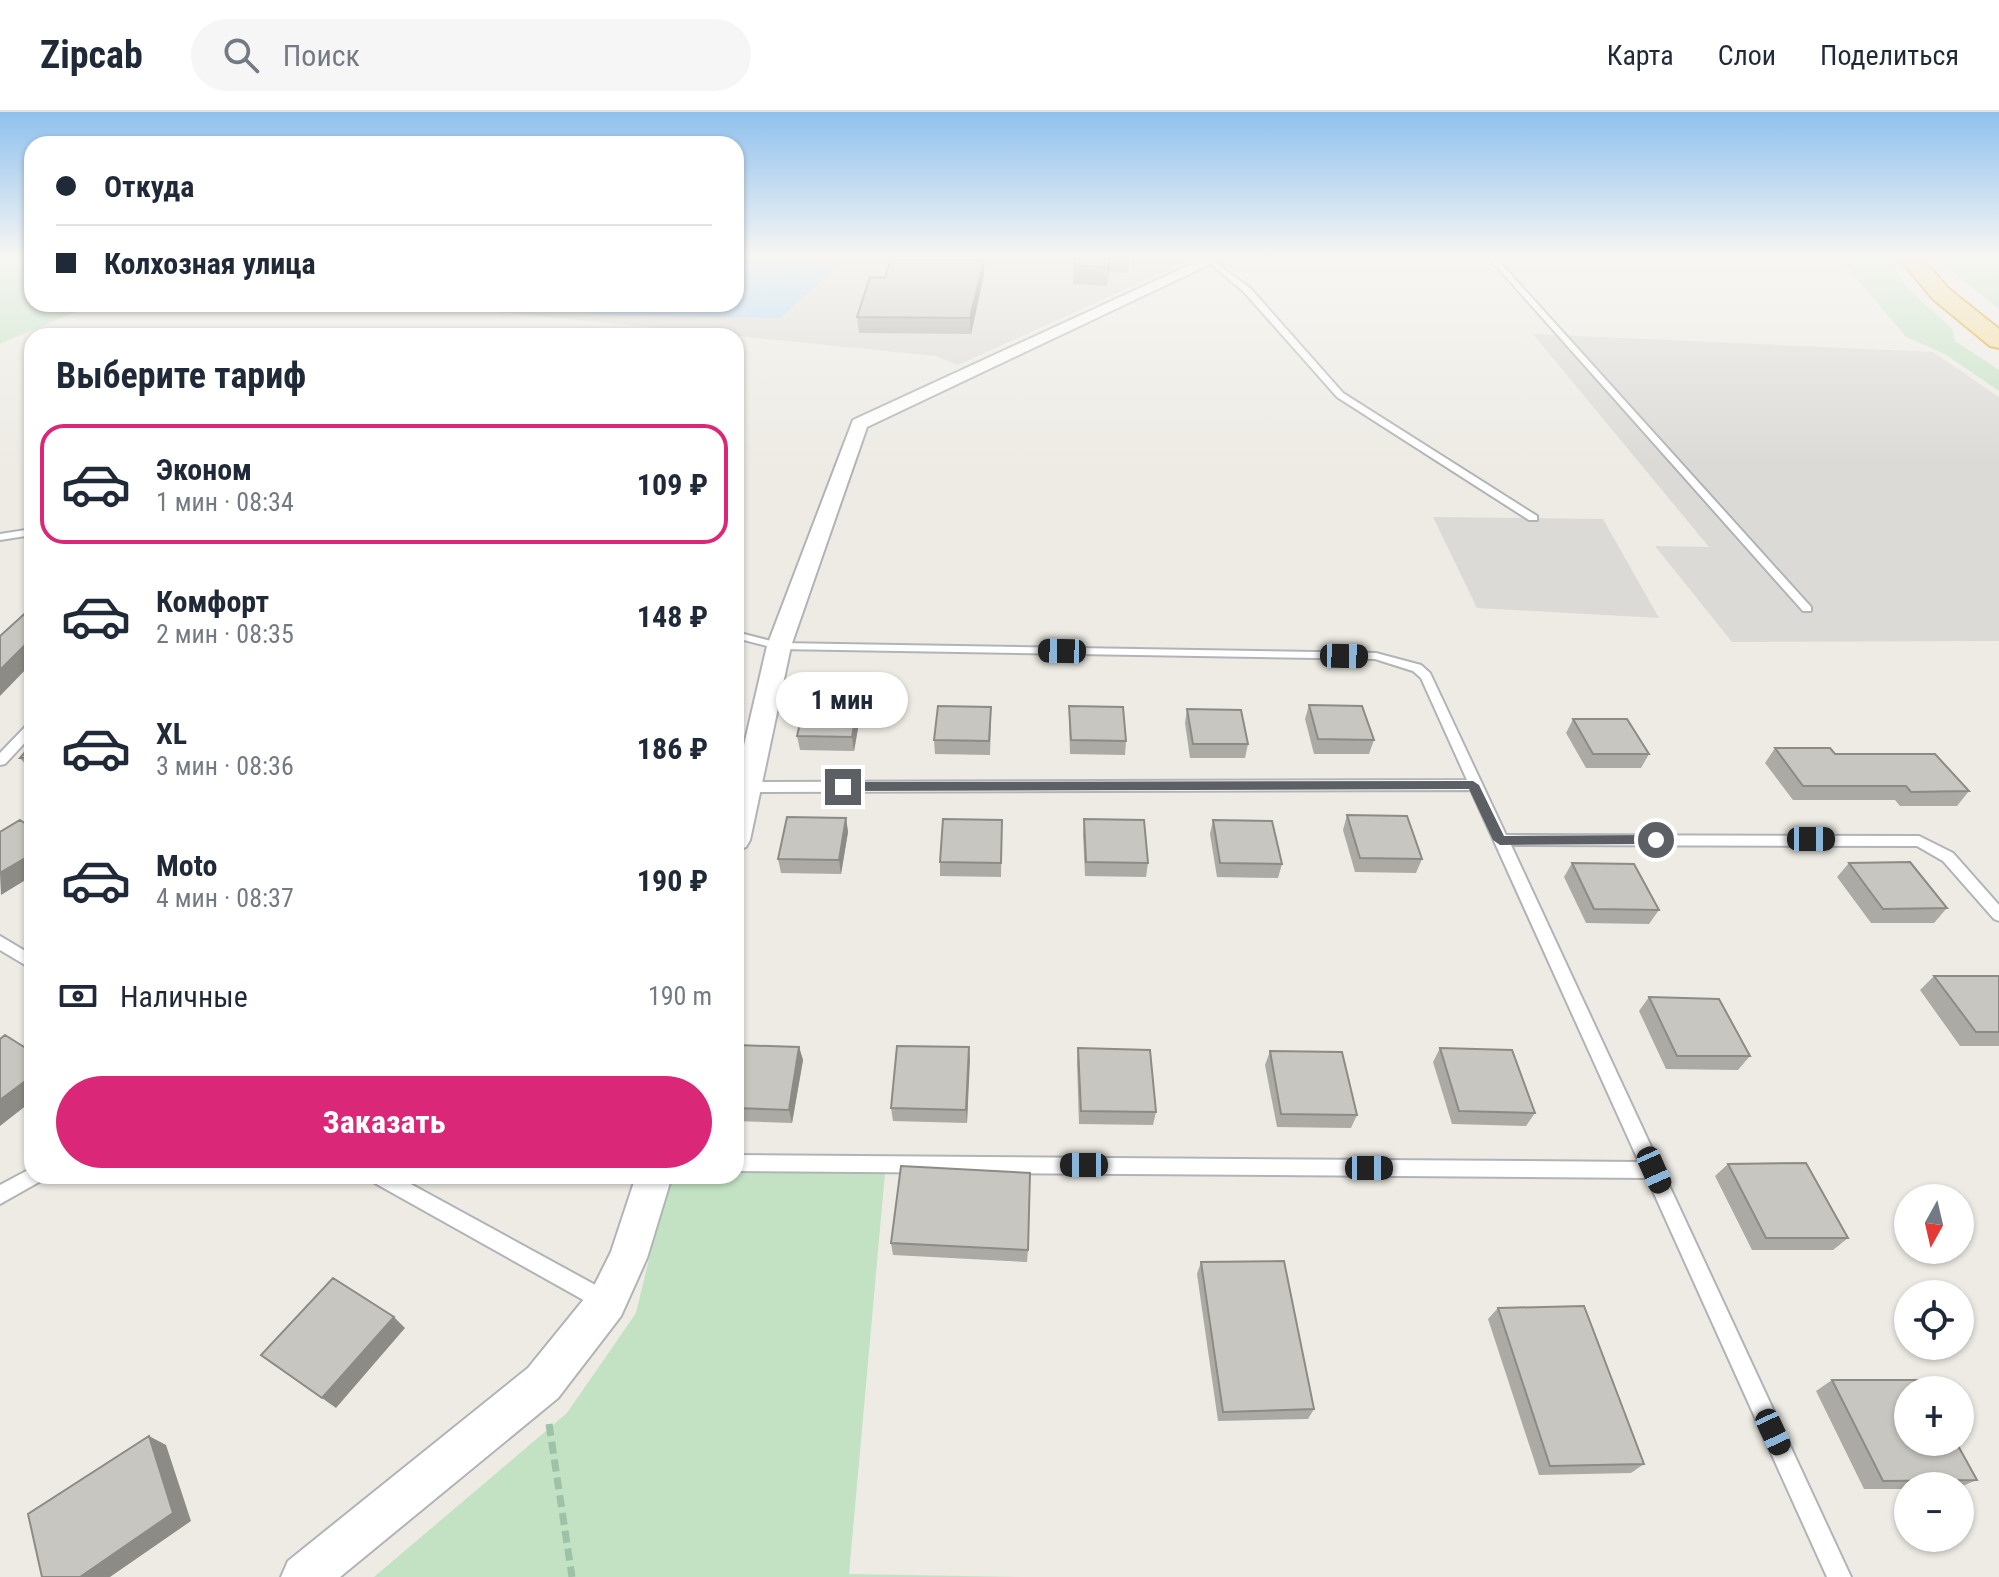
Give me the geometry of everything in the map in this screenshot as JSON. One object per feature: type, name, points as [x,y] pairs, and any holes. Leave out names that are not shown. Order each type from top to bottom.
[{"type":"highway","points":[[1981,326],[1999,341]]},
{"type":"street","points":[[744,807],[779,646],[859,424],[1070,326]]},
{"type":"street","points":[[304,1577],[543,1383],[607,1302],[628,1258],[651,1184]]},
{"type":"lane","points":[[1279,326],[1340,395],[1533,518]]},
{"type":"lane","points":[[1553,326],[1807,609]]},
{"type":"lane","points":[[0,537],[24,533]]},
{"type":"lane","points":[[744,637],[779,646],[1391,658],[1417,668],[1426,676],[1473,785],[1654,1170],[1839,1577]]},
{"type":"lane","points":[[0,761],[24,736]]},
{"type":"lane","points":[[749,787],[1473,785]]},
{"type":"lane","points":[[1500,840],[1919,841],[1948,857],[1999,915]]},
{"type":"lane","points":[[0,942],[24,958]]},
{"type":"lane","points":[[744,1163],[1654,1170]]},
{"type":"lane","points":[[0,1195],[24,1181]]},
{"type":"lane","points":[[393,1184],[607,1302]]},
{"type":"path","points":[[543,1383],[572,1577]]},
{"type":"shaded area","points":[[641,326],[1043,326],[958,365],[936,356],[744,337],[744,328]]},
{"type":"shaded area","points":[[1533,334],[1933,352],[1999,397],[1999,641],[1732,642],[1655,546],[1709,547]]},
{"type":"shaded area","points":[[1433,517],[1603,519],[1659,618],[1477,608]]},
{"type":"green space","points":[[0,326],[41,326],[24,328],[24,334],[0,344]]},
{"type":"green space","points":[[1897,326],[1949,326],[1955,341],[1999,370],[1999,391],[1945,354],[1906,337]]},
{"type":"green space","points":[[744,1171],[885,1173],[849,1574],[1020,1577],[374,1577],[567,1413],[636,1313],[667,1184],[744,1184]]},
{"type":"building","points":[[24,614],[24,646],[0,670],[0,636]]},
{"type":"building","points":[[805,702],[858,703],[852,737],[797,736]]},
{"type":"building","points":[[1309,705],[1362,706],[1374,740],[1318,739]]},
{"type":"building","points":[[938,706],[991,707],[989,741],[934,740]]},
{"type":"building","points":[[1069,706],[1123,707],[1126,741],[1071,740]]},
{"type":"building","points":[[1187,709],[1241,710],[1248,744],[1193,744]]},
{"type":"building","points":[[1573,719],[1627,719],[1649,754],[1593,754]]},
{"type":"building","points":[[1775,748],[1830,748],[1835,754],[1935,754],[1969,791],[1911,792],[1906,786],[1803,786]]},
{"type":"building","points":[[1347,815],[1407,816],[1422,859],[1360,858]]},
{"type":"building","points":[[787,817],[846,818],[839,860],[778,859]]},
{"type":"building","points":[[943,819],[1002,820],[1001,863],[940,862]]},
{"type":"building","points":[[1084,819],[1144,820],[1148,863],[1086,862]]},
{"type":"building","points":[[20,820],[24,823],[24,859],[0,873],[0,832]]},
{"type":"building","points":[[1213,820],[1272,821],[1282,864],[1220,863]]},
{"type":"building","points":[[1910,862],[1947,908],[1883,909],[1849,863]]},
{"type":"building","points":[[1572,863],[1634,864],[1659,910],[1594,909]]},
{"type":"building","points":[[1934,976],[1999,976],[1999,1032],[1976,1032]]},
{"type":"building","points":[[1649,997],[1719,999],[1750,1056],[1677,1056]]},
{"type":"building","points":[[5,1035],[24,1047],[24,1082],[0,1100],[0,1039]]},
{"type":"building","points":[[744,1045],[799,1047],[789,1110],[744,1108]]},
{"type":"building","points":[[897,1046],[969,1047],[966,1110],[891,1108]]},
{"type":"building","points":[[1078,1048],[1150,1050],[1156,1112],[1081,1111]]},
{"type":"building","points":[[1440,1048],[1512,1050],[1535,1113],[1459,1111]]},
{"type":"building","points":[[1270,1051],[1342,1052],[1357,1115],[1281,1114]]},
{"type":"building","points":[[1806,1163],[1848,1238],[1766,1238],[1728,1164]]},
{"type":"building","points":[[901,1166],[1030,1173],[1028,1250],[891,1243]]},
{"type":"building","points":[[1284,1261],[1314,1409],[1223,1412],[1201,1262]]},
{"type":"building","points":[[333,1278],[394,1317],[322,1398],[261,1355]]},
{"type":"building","points":[[1584,1306],[1644,1464],[1550,1466],[1498,1308]]},
{"type":"building","points":[[1832,1380],[1894,1380],[1894,1456],[1964,1456],[1973,1472],[1894,1472],[1894,1481],[1883,1481]]},
{"type":"building","points":[[149,1436],[173,1513],[80,1577],[42,1577],[28,1514]]},
{"type":"route","points":[[843,787],[1473,785],[1500,840],[1656,840]]}]
